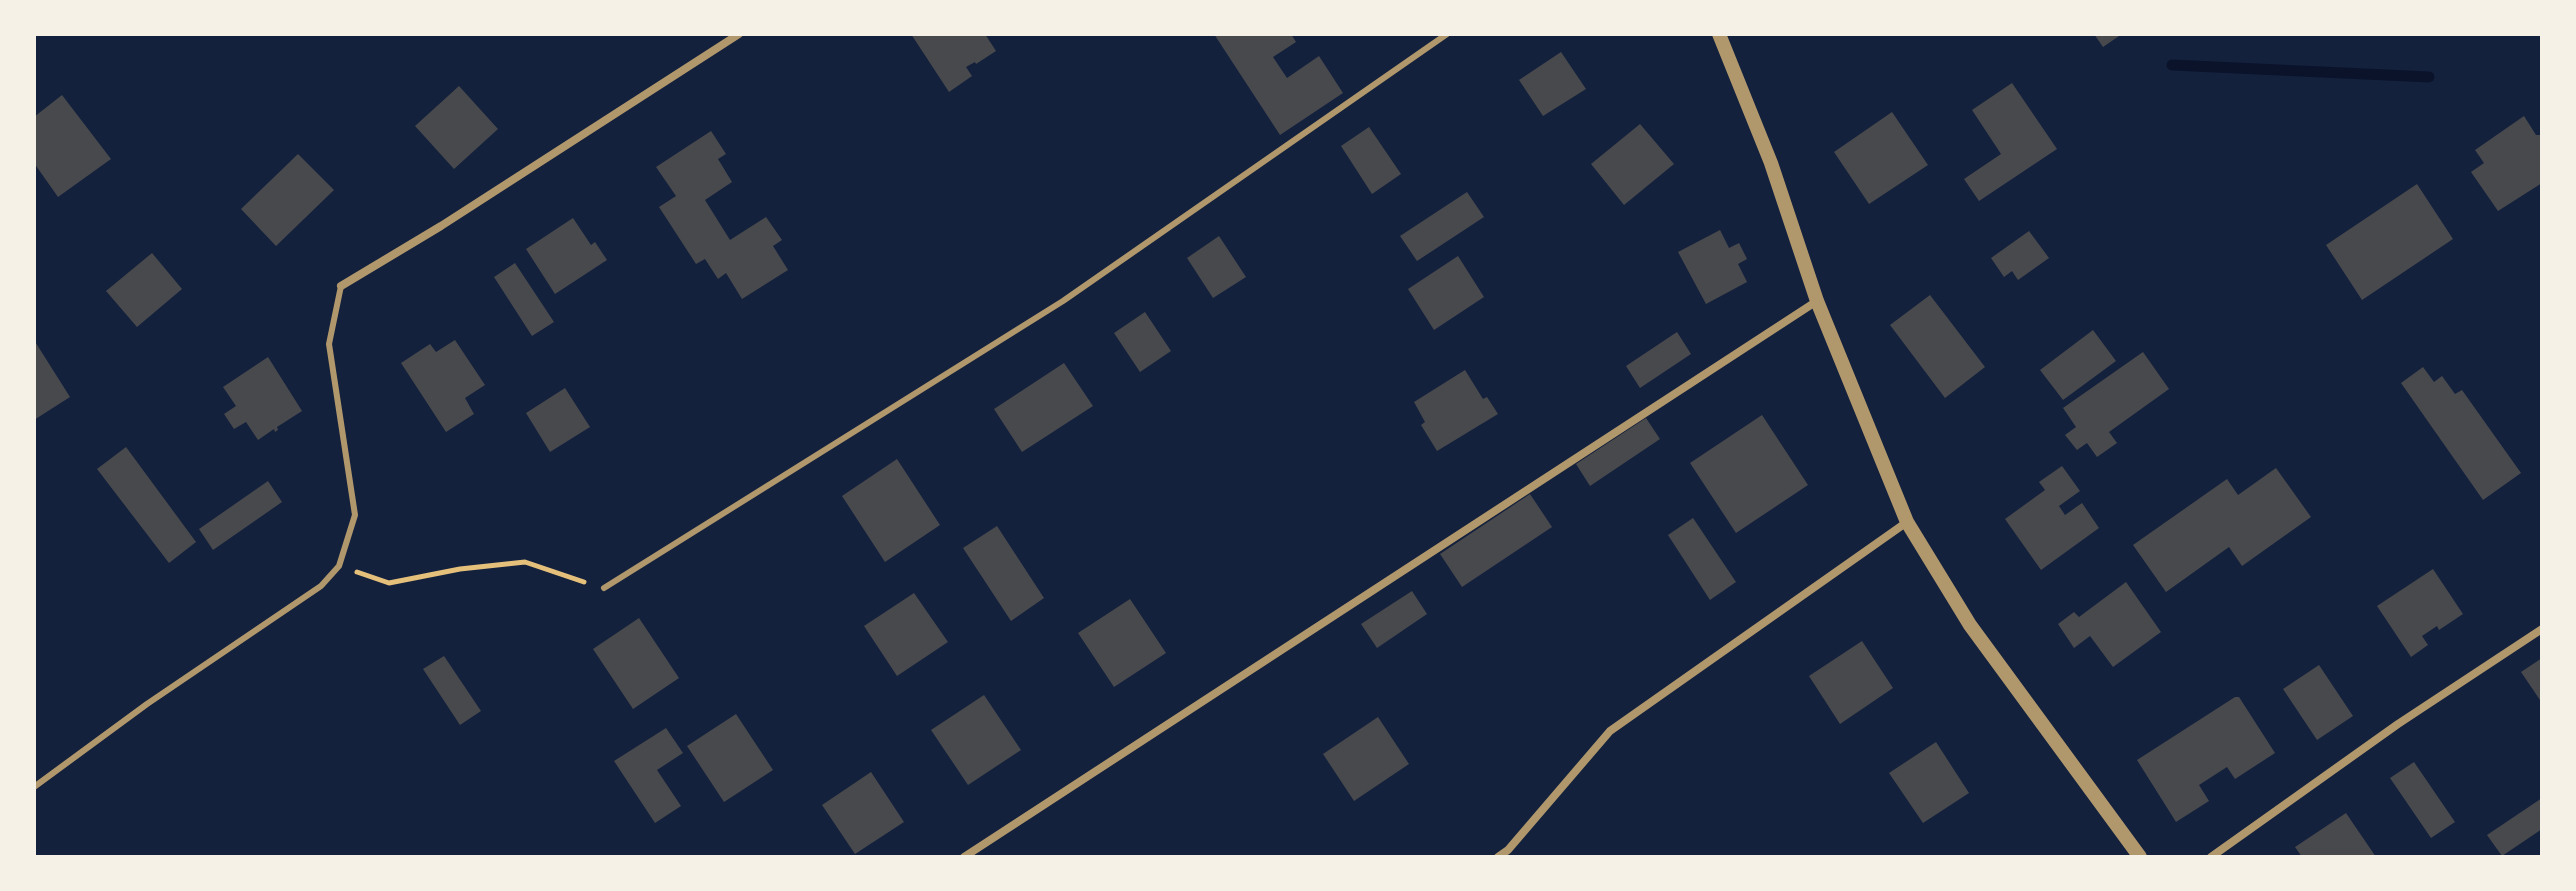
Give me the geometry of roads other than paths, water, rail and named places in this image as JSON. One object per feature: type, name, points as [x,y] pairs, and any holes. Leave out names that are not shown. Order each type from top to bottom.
[{"type":"street","points":[[341,286],[441,226],[739,34]]},
{"type":"street","points":[[1719,34],[1771,163],[1817,301],[1907,522],[1970,625],[2140,857]]},
{"type":"street","points":[[964,857],[1817,301]]},
{"type":"street","points":[[1498,857],[1508,850],[1610,731],[1907,522]]},
{"type":"street","points":[[2211,857],[2398,724],[2542,629]]},
{"type":"lane","points":[[604,588],[1063,301],[1447,34]]},
{"type":"lane","points":[[34,787],[147,704],[321,586],[339,566],[355,515],[329,344],[341,286]]},
{"type":"waterway","points":[[2172,65],[2429,77]]}]
